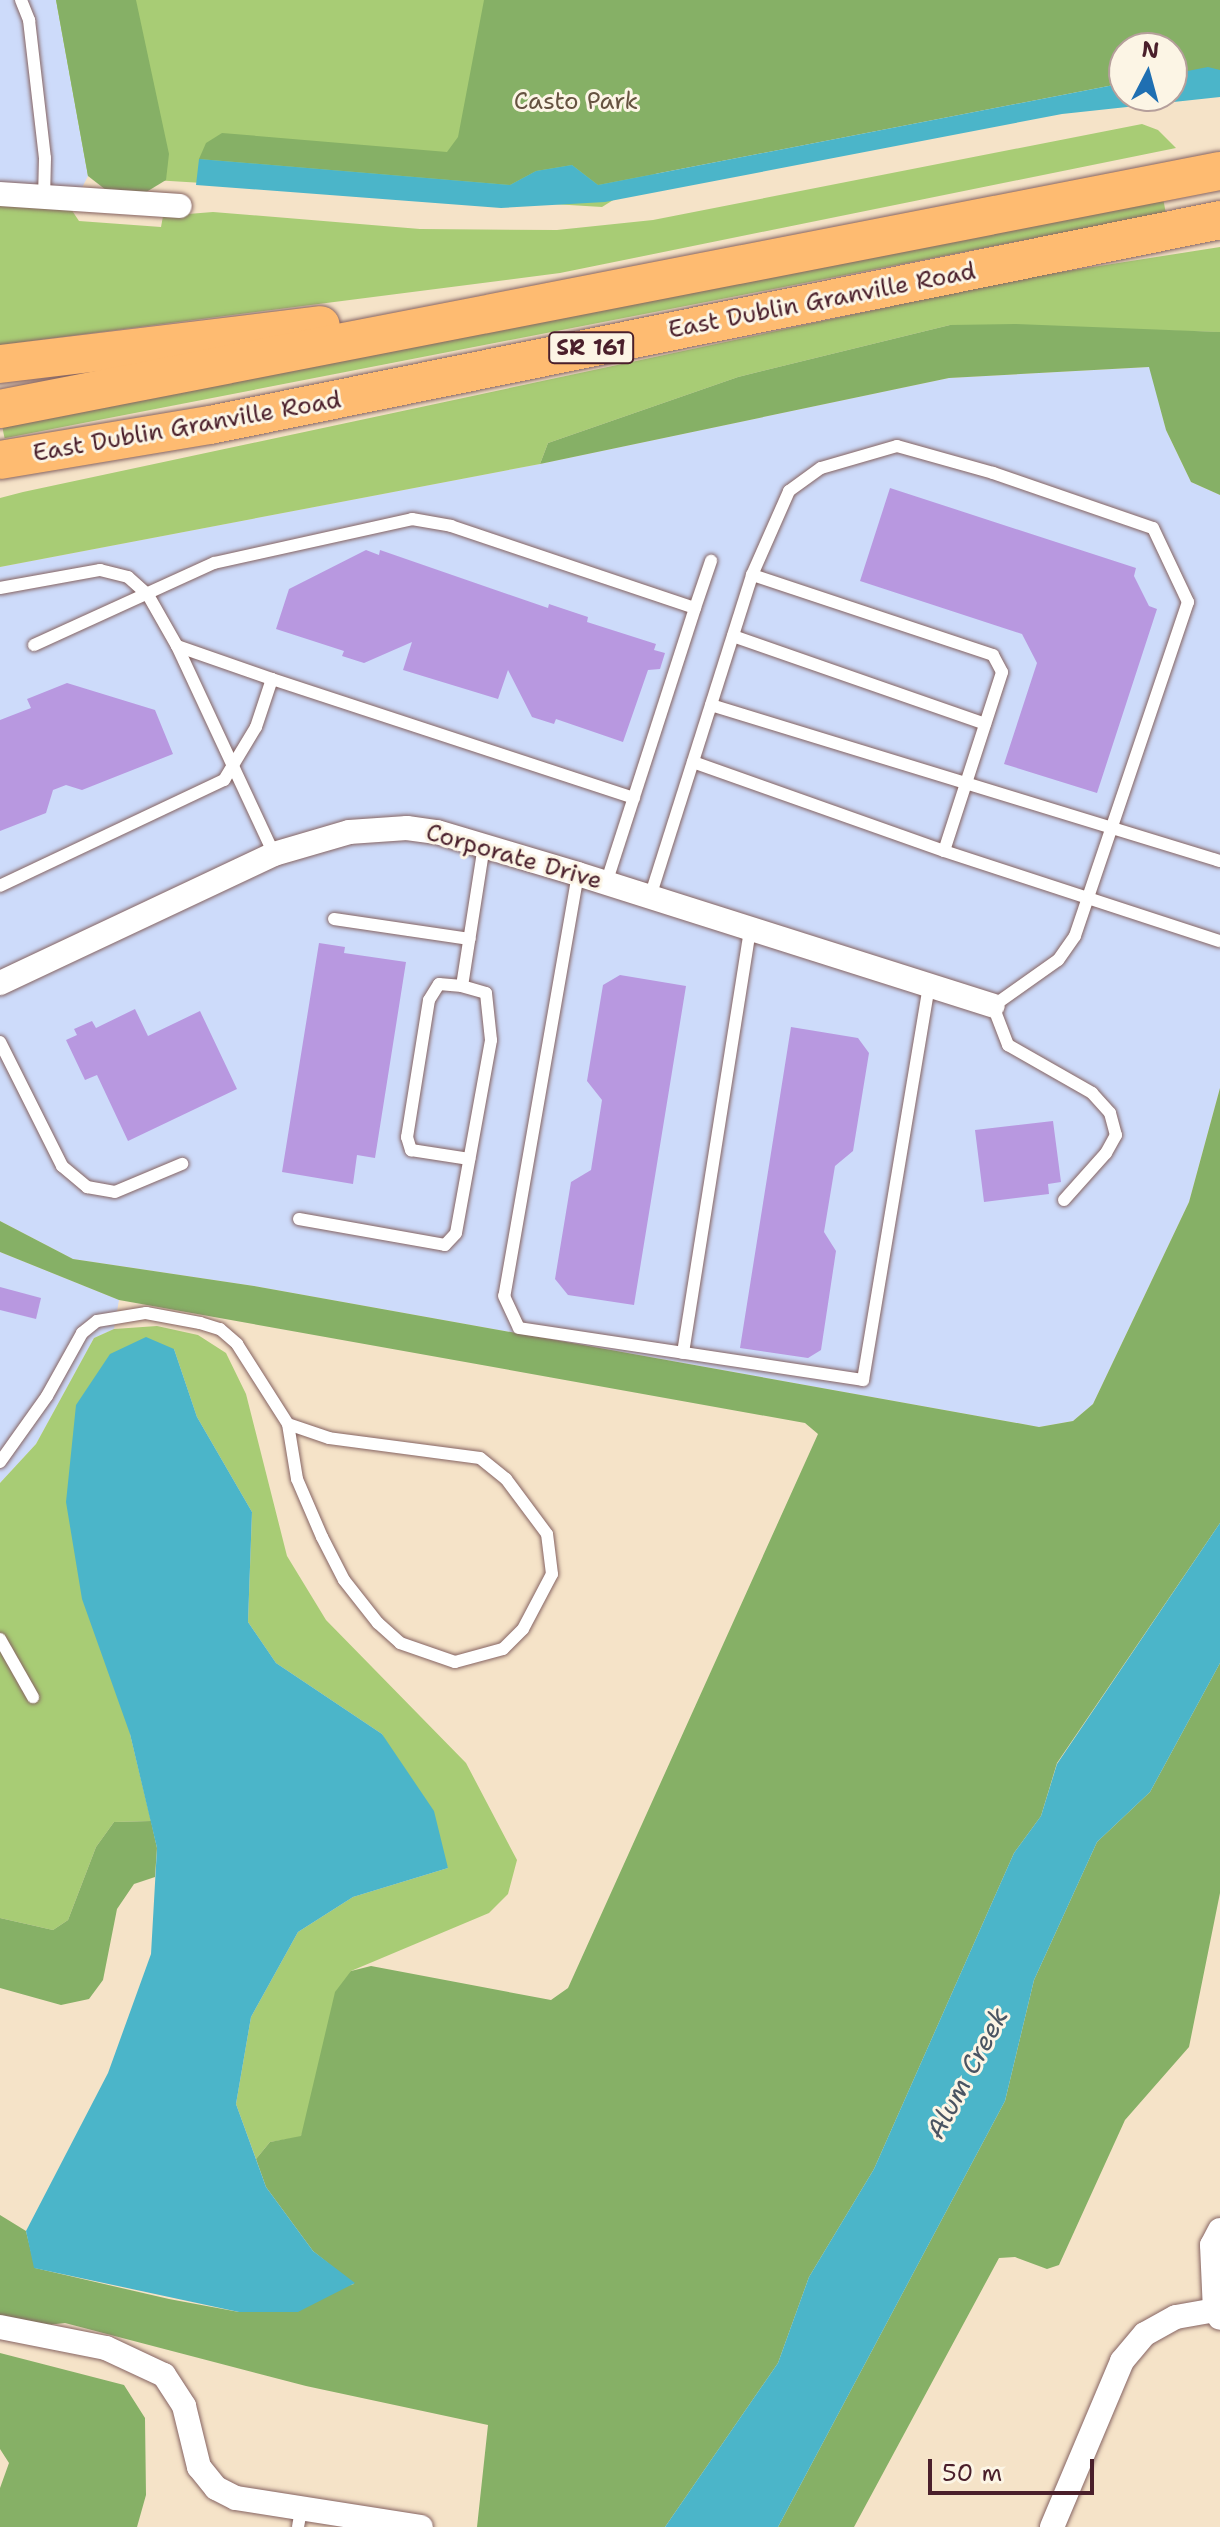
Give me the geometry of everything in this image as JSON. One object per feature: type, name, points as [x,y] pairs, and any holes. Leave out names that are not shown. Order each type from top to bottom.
[{"type":"main road","name":"SR 161","points":[[0,409],[1220,171]]},
{"type":"main road","name":"East Dublin Granville Road","points":[[0,460],[210,425],[1220,220]]},
{"type":"main road","points":[[0,364],[645,284]]},
{"type":"main road","points":[[0,485],[210,425]]},
{"type":"street","points":[[0,194],[180,206]]},
{"type":"street","name":"Corporate Drive","points":[[0,983],[274,854],[349,832],[385,829],[437,832],[993,1006]]},
{"type":"street","points":[[1052,2527],[1122,2361],[1145,2334],[1176,2317],[1218,2314],[1212,2245],[1220,2230]]},
{"type":"street","points":[[0,2327],[106,2348],[164,2375],[184,2406],[199,2467],[216,2488],[236,2498],[300,2518],[421,2527]]},
{"type":"lane","points":[[21,0],[29,20],[42,127],[44,198]]},
{"type":"lane","points":[[650,897],[752,575],[789,491],[821,468],[897,446],[993,473],[1153,528],[1188,602],[1075,936],[1058,960],[993,1006],[1008,1045],[1092,1093],[1110,1113],[1116,1135],[1106,1153],[1064,1200]]},
{"type":"lane","points":[[34,645],[214,563],[412,519],[451,526],[695,608]]},
{"type":"lane","points":[[606,883],[711,561]]},
{"type":"lane","points":[[0,588],[100,570],[128,577],[148,595],[177,646],[236,767],[274,854]]},
{"type":"lane","points":[[752,575],[993,655],[1002,672],[944,851]]},
{"type":"lane","points":[[733,636],[985,724]]},
{"type":"lane","points":[[177,646],[634,798]]},
{"type":"lane","points":[[0,886],[224,780],[236,767],[272,679]]},
{"type":"lane","points":[[711,705],[966,786],[1220,861]]},
{"type":"lane","points":[[693,762],[944,851],[1220,941]]},
{"type":"lane","points":[[462,986],[484,846]]},
{"type":"lane","points":[[578,874],[504,1296],[519,1328],[863,1380],[929,987]]},
{"type":"lane","points":[[334,919],[470,939]]},
{"type":"lane","points":[[683,1353],[750,929]]},
{"type":"lane","points":[[299,1219],[445,1245],[456,1233],[491,1040],[486,993],[439,984],[429,1000],[407,1137],[411,1150],[469,1159]]},
{"type":"lane","points":[[0,1042],[62,1166],[87,1187],[115,1192],[182,1164]]},
{"type":"lane","points":[[0,1462],[47,1396],[82,1333],[116,1315],[178,1316],[220,1329],[237,1344],[288,1424],[297,1479],[322,1537],[344,1580],[378,1623],[400,1643],[455,1662],[503,1649],[523,1629],[552,1574],[547,1534],[506,1479],[468,1455],[329,1438],[288,1424]]},
{"type":"lane","points":[[0,1639],[33,1697]]},
{"type":"shaded area","points":[[0,0],[56,0],[88,176],[71,209],[0,205]]},
{"type":"shaded area","points":[[1150,367],[1166,430],[1191,482],[1220,495],[1220,1088],[1189,1202],[1093,1404],[1073,1421],[1039,1427],[254,1286],[73,1259],[0,1221],[0,567],[540,464],[949,378]]},
{"type":"shaded area","points":[[0,1252],[119,1300],[114,1329],[94,1338],[36,1444],[0,1483]]},
{"type":"green space","name":"Casto Park","points":[[56,0],[935,0],[602,207],[88,176]]},
{"type":"green space","points":[[56,0],[136,0],[169,154],[166,180],[143,194],[106,190],[88,176]]},
{"type":"green space","points":[[484,0],[1220,0],[1220,70],[1188,73],[1188,32],[1108,32],[1108,86],[598,185],[572,165],[536,171],[510,185],[199,159],[206,143],[222,133],[447,152],[458,137]]},
{"type":"green space","points":[[1142,124],[1158,130],[1176,148],[560,273],[0,345],[0,205],[71,209],[79,221],[161,227],[163,216],[213,212],[420,229],[557,230],[653,220]]},
{"type":"green space","points":[[1162,193],[1166,213],[5,438],[1,419]]},
{"type":"green space","points":[[1220,247],[1220,332],[950,325],[738,377],[548,443],[540,464],[0,567],[0,498],[1029,277]]},
{"type":"green space","points":[[1015,324],[1220,332],[1220,495],[1191,482],[1166,430],[1149,367],[949,378],[540,464],[548,443],[738,377],[950,325]]},
{"type":"green space","points":[[1220,1088],[1220,1523],[1057,1763],[1041,1816],[1014,1853],[874,2169],[809,2277],[778,2363],[665,2527],[477,2527],[488,2425],[306,2386],[65,2323],[38,2326],[0,2319],[0,2215],[26,2231],[35,2268],[169,2299],[239,2312],[354,2284],[313,2251],[266,2187],[256,2159],[270,2142],[301,2136],[335,1992],[351,1971],[371,1966],[551,2000],[568,1988],[818,1434],[805,1423],[119,1300],[0,1252],[0,1221],[73,1259],[254,1286],[1039,1427],[1073,1421],[1093,1404],[1189,1202]]},
{"type":"green space","points":[[157,1326],[198,1335],[226,1353],[246,1394],[287,1556],[326,1620],[466,1763],[517,1860],[508,1894],[489,1913],[351,1971],[301,2137],[270,2142],[256,2159],[236,2104],[251,2017],[298,1932],[353,1897],[448,1868],[382,1734],[276,1663],[248,1622],[252,1512],[197,1417],[174,1349],[130,1734],[151,1821],[114,1822],[96,1847],[68,1920],[53,1930],[0,1918],[0,1483],[36,1444],[94,1338],[114,1329]]},
{"type":"green space","points":[[1220,1663],[1220,1893],[1189,2047],[1125,2120],[1059,2265],[1047,2269],[1015,2257],[999,2258],[854,2527],[778,2527],[1005,2101],[1034,1980],[1097,1842],[1150,1792]]},
{"type":"green space","points":[[151,1821],[157,1848],[155,1877],[134,1884],[117,1909],[103,1980],[89,1999],[61,2005],[0,1988],[0,1918],[53,1930],[68,1920],[96,1847],[114,1822]]},
{"type":"green space","points":[[0,2353],[124,2385],[145,2418],[146,2495],[137,2527],[0,2527],[0,2488],[9,2463],[0,2449]]},
{"type":"water","points":[[1208,67],[1220,70],[1220,97],[1188,100],[1188,71]]},
{"type":"water","points":[[1108,86],[1108,109],[1062,114],[605,202],[501,208],[196,185],[199,159],[510,185],[536,171],[572,165],[598,185]]},
{"type":"water","points":[[146,1337],[174,1349],[197,1417],[252,1512],[248,1622],[276,1663],[382,1734],[434,1811],[448,1868],[353,1897],[298,1932],[251,2017],[236,2104],[266,2187],[313,2251],[355,2283],[298,2312],[239,2312],[34,2268],[26,2231],[108,2073],[151,1954],[157,1848],[130,1734],[82,1599],[66,1502],[76,1405],[110,1354]]},
{"type":"water","name":"Alum Creek","points":[[1220,1523],[1220,1663],[1150,1792],[1097,1842],[1034,1980],[1005,2101],[778,2527],[665,2527],[778,2363],[809,2277],[874,2169],[1014,1853],[1041,1816],[1057,1764]]},
{"type":"building","points":[[890,488],[1136,568],[1134,576],[1149,606],[1157,609],[1097,793],[1004,764],[1037,663],[1022,634],[860,581]]},
{"type":"building","points":[[366,550],[379,555],[380,550],[548,608],[549,604],[588,617],[587,622],[656,644],[654,650],[665,653],[660,669],[648,670],[623,742],[556,719],[554,724],[532,717],[508,670],[498,699],[403,670],[412,642],[364,663],[342,656],[344,651],[276,629],[289,589]]},
{"type":"building","points":[[67,683],[155,710],[173,754],[82,790],[66,785],[53,790],[46,813],[0,831],[0,720],[31,708],[27,699]]},
{"type":"building","points":[[319,943],[345,947],[344,953],[406,962],[375,1158],[357,1155],[353,1184],[282,1172]]},
{"type":"building","points":[[620,975],[686,986],[634,1305],[568,1295],[555,1279],[571,1182],[591,1170],[602,1100],[587,1081],[603,985]]},
{"type":"building","points":[[135,1009],[148,1036],[200,1011],[237,1089],[128,1141],[97,1075],[85,1080],[66,1040],[77,1035],[74,1029],[92,1021],[96,1028]]},
{"type":"building","points":[[791,1027],[858,1038],[869,1053],[853,1151],[835,1166],[824,1232],[836,1251],[821,1350],[808,1358],[740,1348]]},
{"type":"building","points":[[1053,1121],[1061,1182],[1048,1184],[1049,1194],[984,1202],[975,1130]]},
{"type":"building","points":[[0,1287],[41,1298],[36,1319],[0,1310]]}]
